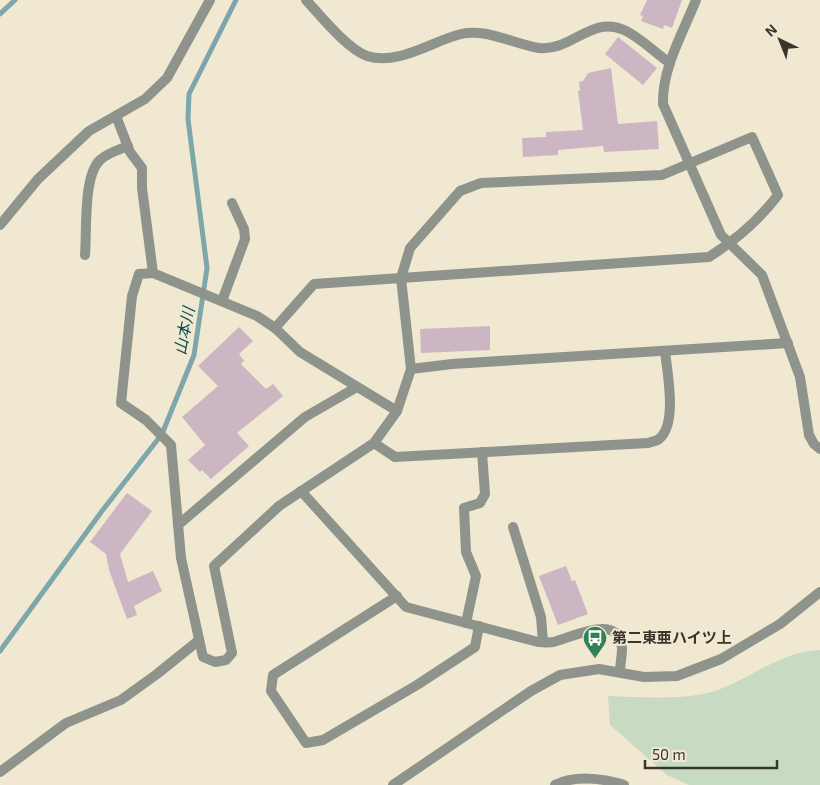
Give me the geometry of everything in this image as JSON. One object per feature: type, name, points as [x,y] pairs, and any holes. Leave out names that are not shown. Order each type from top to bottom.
[{"type":"street","points":[[0,225],[44,173],[89,131],[145,99],[167,78],[210,0]]},
{"type":"street","points":[[306,0],[350,45],[366,56],[383,59],[462,34],[477,33],[539,48],[554,48],[588,29],[606,26],[624,30],[670,63]]},
{"type":"street","points":[[696,0],[670,63],[663,88],[664,104],[721,235],[762,275],[800,376],[809,435],[814,444],[820,449]]},
{"type":"street","points":[[116,116],[128,146],[142,168],[142,188],[153,273]]},
{"type":"street","points":[[275,328],[314,284],[401,278],[710,257],[731,244],[766,211],[778,195],[752,137],[662,174],[480,183],[460,190],[410,248],[401,278],[411,369],[397,412],[374,443],[279,506],[214,566],[232,653],[226,660],[215,662],[203,657],[181,558],[171,445],[146,420],[121,404],[132,296],[139,274],[153,273],[257,316],[275,328],[300,352],[397,412]]},
{"type":"street","points":[[85,255],[90,174],[100,160],[128,146]]},
{"type":"street","points":[[222,301],[245,239],[244,229],[232,204]]},
{"type":"street","points":[[411,369],[452,364],[788,343]]},
{"type":"street","points":[[374,443],[395,457],[648,443],[658,439],[665,431],[670,418],[665,351]]},
{"type":"street","points":[[178,525],[305,417],[357,387]]},
{"type":"street","points":[[466,623],[476,576],[466,552],[464,508],[480,502],[485,494],[482,452]]},
{"type":"street","points":[[302,491],[406,607],[543,642],[553,642],[594,628],[608,630],[618,637],[622,648],[620,672]]},
{"type":"street","points":[[513,527],[541,617],[543,642]]},
{"type":"street","points":[[393,785],[531,691],[560,675],[599,669],[644,677],[677,676],[721,659],[780,624],[820,592]]},
{"type":"street","points":[[397,596],[273,675],[271,691],[306,743],[323,740],[417,685],[475,647],[479,626]]},
{"type":"street","points":[[0,772],[66,723],[121,700],[198,641]]},
{"type":"street","points":[[555,785],[562,781],[590,779],[624,785]]},
{"type":"green space","points":[[820,650],[820,785],[689,785],[667,775],[610,725],[608,696],[663,698],[706,693],[731,685],[793,655],[806,651]]},
{"type":"building","points":[[647,0],[682,0],[672,28],[664,25],[663,29],[641,21],[643,16],[640,15]]},
{"type":"building","points":[[618,37],[657,68],[643,85],[605,54]]},
{"type":"building","points":[[611,68],[618,124],[657,121],[659,149],[604,152],[603,146],[558,150],[558,155],[523,157],[522,138],[546,137],[546,132],[583,130],[578,91],[580,91],[579,82],[583,81],[588,73]]},
{"type":"building","points":[[490,326],[490,350],[421,353],[420,329]]},
{"type":"building","points":[[239,327],[253,341],[239,354],[244,361],[241,364],[266,389],[273,384],[283,396],[237,433],[249,446],[211,479],[202,470],[200,472],[188,460],[205,445],[182,417],[218,386],[198,366]]},
{"type":"building","points":[[127,493],[152,511],[120,554],[128,582],[153,571],[162,591],[134,606],[137,615],[127,619],[109,570],[106,554],[90,542]]},
{"type":"building","points":[[566,566],[572,581],[575,580],[588,614],[558,625],[539,576]]},
{"type":"waterway","points":[[0,14],[15,0]]},
{"type":"waterway","name":"山本川","points":[[0,651],[102,511],[162,434],[194,355],[207,268],[188,119],[189,94],[236,0]]},
{"type":"place","name":"第二東亜ハイツ上","points":[[595,659]]}]
